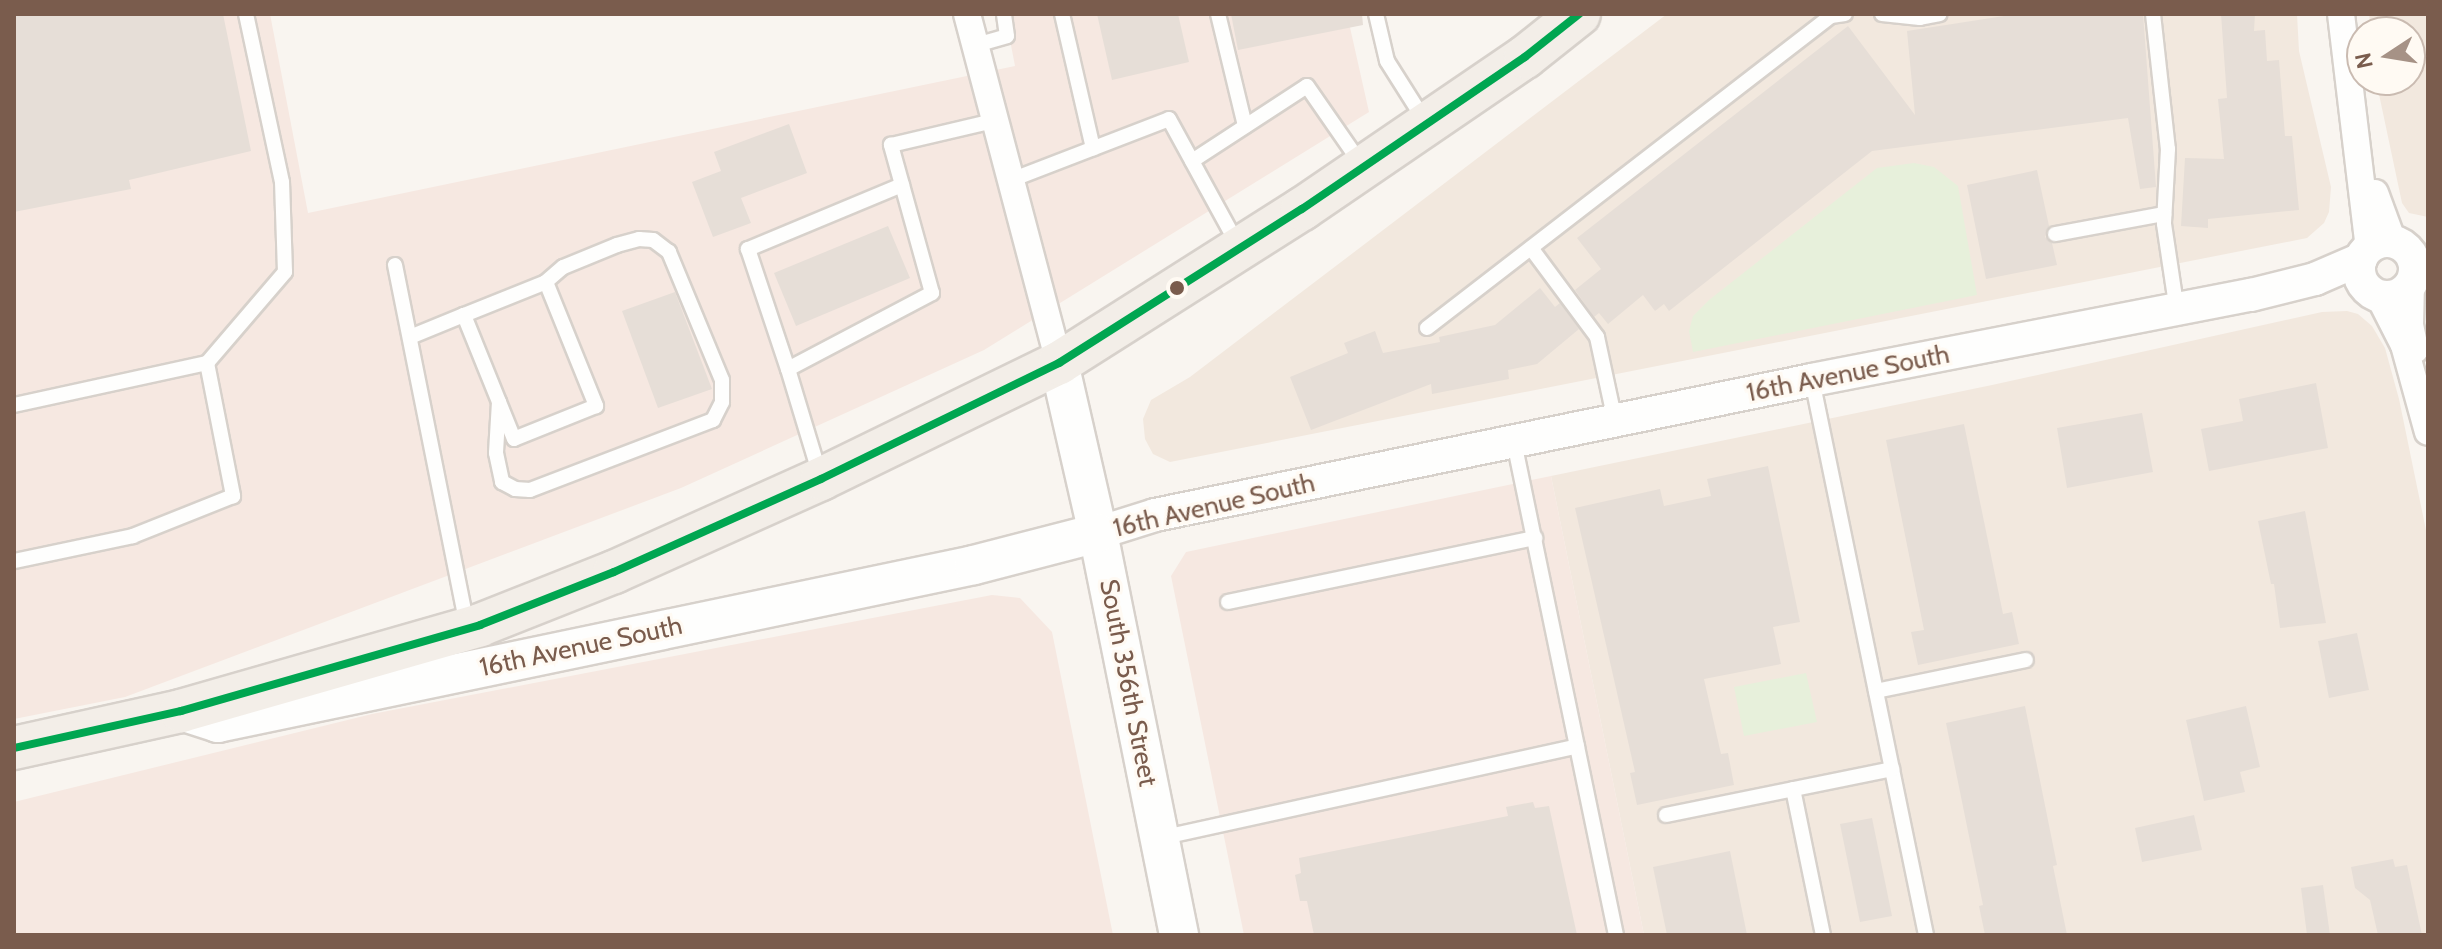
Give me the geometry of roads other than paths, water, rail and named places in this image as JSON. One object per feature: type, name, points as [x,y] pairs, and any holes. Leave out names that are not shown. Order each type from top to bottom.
[{"type":"main road","points":[[14,748],[181,711],[468,628],[614,572],[821,479],[1059,363],[1363,167],[1525,57],[1579,14]]},
{"type":"main road","name":"South 356th Street","points":[[1059,363],[1098,533],[1179,935]]},
{"type":"main road","name":"16th Avenue South","points":[[181,711],[218,723],[959,568],[1098,533]]},
{"type":"street","name":"South 356th Street","points":[[967,14],[998,120],[1059,363]]},
{"type":"street","points":[[2341,14],[2356,137],[2395,266],[2428,419]]},
{"type":"street","points":[[2395,266],[2404,345],[2428,432]]},
{"type":"street","name":"16th Avenue South","points":[[1098,533],[1155,515],[1812,380],[2395,266]]},
{"type":"lane","points":[[14,405],[207,363],[285,272],[282,182],[246,14]]},
{"type":"lane","points":[[976,45],[1007,36],[1004,14]]},
{"type":"lane","points":[[1062,14],[1093,148]]},
{"type":"lane","points":[[1218,14],[1245,126]]},
{"type":"lane","points":[[1376,14],[1387,61],[1426,124]]},
{"type":"lane","points":[[1427,328],[1831,16],[1845,14]]},
{"type":"lane","points":[[1882,14],[1920,18],[1940,14]]},
{"type":"lane","points":[[2153,14],[2168,149],[2164,214],[2177,311]]},
{"type":"lane","points":[[1192,161],[1307,86],[1363,167]]},
{"type":"lane","points":[[1011,180],[1169,119],[1240,248]]},
{"type":"lane","points":[[788,369],[932,293],[891,145],[998,120]]},
{"type":"lane","points":[[821,479],[748,249],[902,185]]},
{"type":"lane","points":[[2055,234],[2164,214]]},
{"type":"lane","points":[[410,337],[546,282],[563,267],[617,245],[639,239],[653,240],[669,252],[722,380],[722,402],[713,420],[530,490],[515,489],[502,482],[496,453],[499,402]]},
{"type":"lane","points":[[1531,248],[1597,337],[1615,421]]},
{"type":"lane","points":[[395,265],[468,628]]},
{"type":"lane","points":[[464,315],[514,439],[596,406],[546,282]]},
{"type":"lane","points":[[14,561],[133,536],[233,496],[207,363]]},
{"type":"lane","points":[[1812,380],[1926,935]]},
{"type":"lane","points":[[1514,442],[1616,935]]},
{"type":"lane","points":[[1228,602],[1535,538]]},
{"type":"lane","points":[[1876,691],[2026,660]]},
{"type":"lane","points":[[1159,838],[1577,746]]},
{"type":"lane","points":[[1666,815],[1892,769]]},
{"type":"lane","points":[[1793,789],[1823,935]]}]
